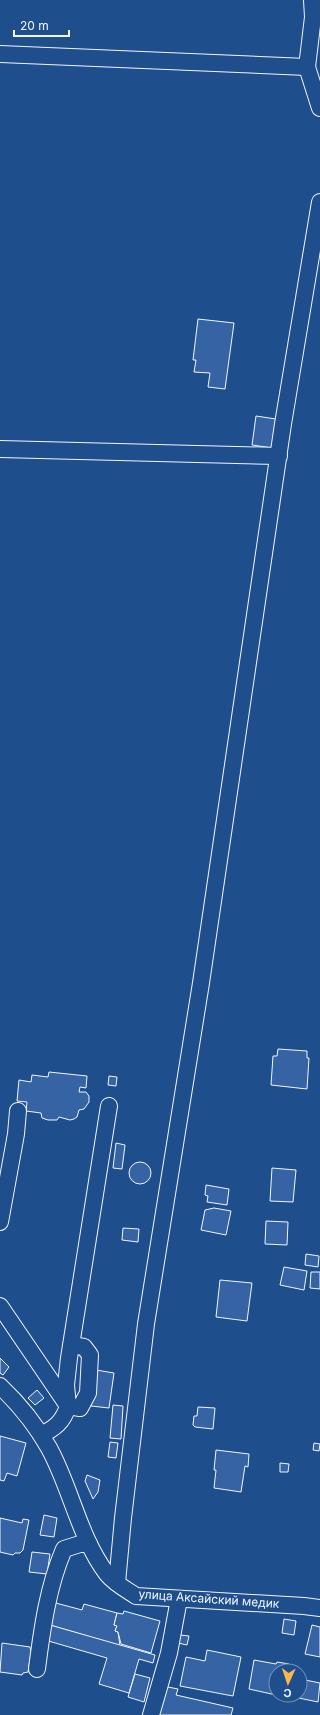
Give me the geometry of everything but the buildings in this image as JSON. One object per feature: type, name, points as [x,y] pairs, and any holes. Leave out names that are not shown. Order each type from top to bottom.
[{"type":"street","points":[[312,0],[308,68],[320,108]]},
{"type":"street","points":[[0,54],[308,68]]},
{"type":"street","points":[[117,1583],[123,1518],[146,1324],[201,983],[279,456],[320,202]]},
{"type":"street","points":[[0,449],[279,456]]},
{"type":"street","points":[[41,1435],[55,1428],[65,1416],[68,1406],[66,1385],[71,1345],[109,1106]]},
{"type":"street","points":[[0,1222],[16,1134],[18,1111]]},
{"type":"street","points":[[0,1306],[68,1406],[80,1408],[88,1393],[90,1355],[84,1347],[71,1345]]},
{"type":"street","name":"улица Аксайский медик","points":[[0,1386],[22,1407],[49,1448],[89,1544],[108,1575],[117,1583],[136,1596],[320,1608]]},
{"type":"street","points":[[37,1669],[40,1645],[58,1563],[64,1548],[80,1544],[89,1544]]},
{"type":"street","points":[[151,1715],[169,1653],[180,1599]]}]
